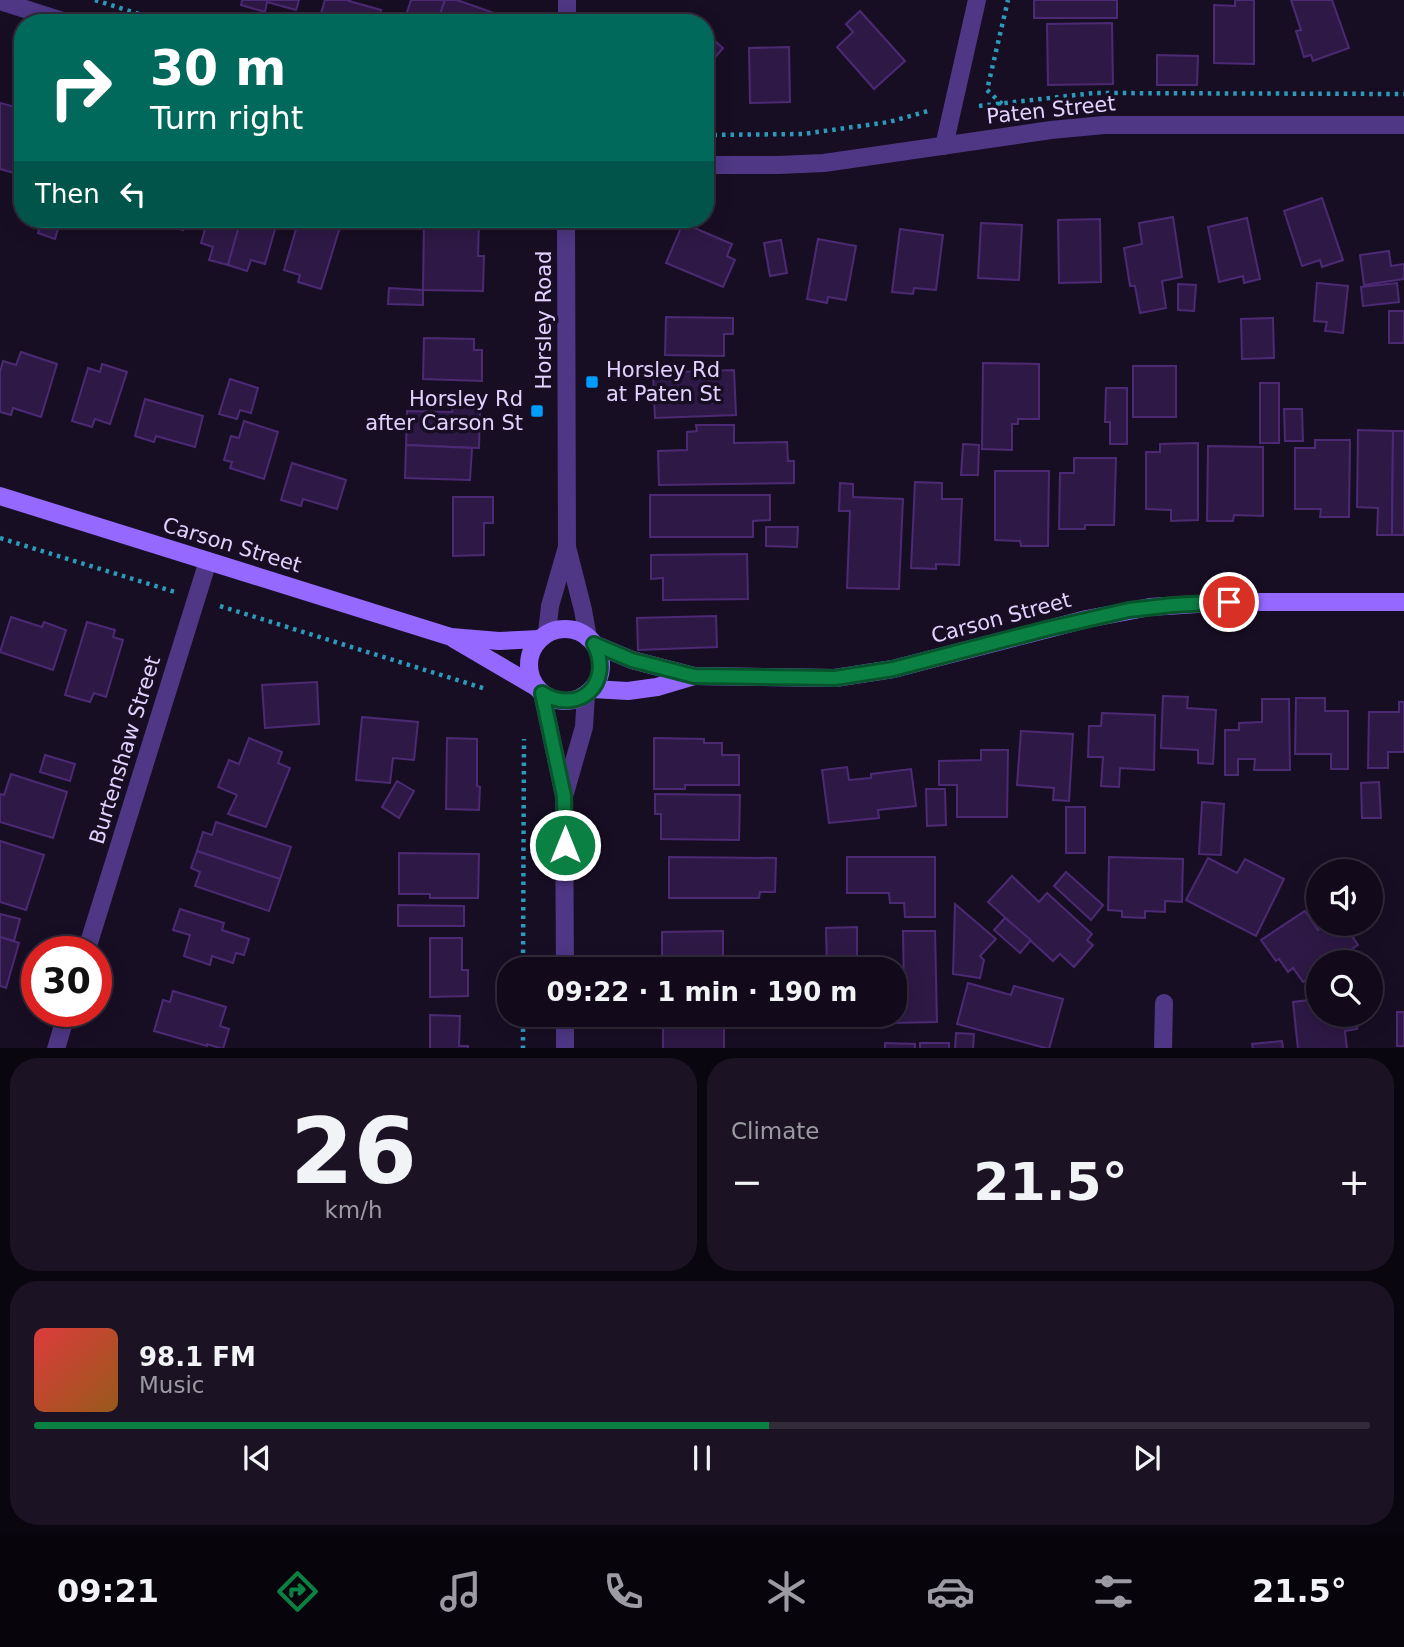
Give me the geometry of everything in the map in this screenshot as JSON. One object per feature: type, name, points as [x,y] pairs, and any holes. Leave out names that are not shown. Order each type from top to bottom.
[{"type":"street","points":[[944,146],[977,0]]},
{"type":"street","points":[[0,1],[41,14]]},
{"type":"street","name":"Paten Street","points":[[714,165],[802,164],[1104,125],[1404,125]]},
{"type":"street","name":"Horsley Road","points":[[566,228],[567,547],[591,641]]},
{"type":"street","name":"Carson Street","points":[[0,496],[451,637],[499,641],[544,636]]},
{"type":"street","name":"Horsley Road","points":[[544,636],[567,547]]},
{"type":"street","name":"Burtenshaw Street","points":[[91,936],[208,561]]},
{"type":"street","name":"Carson Street","points":[[591,641],[632,660],[694,676],[835,678],[918,663],[1077,622],[1150,607],[1229,602],[1404,602]]},
{"type":"street","points":[[539,690],[564,702],[589,692],[598,680],[600,669],[600,660],[591,641],[581,633],[564,629],[544,636],[535,645],[529,662],[532,679],[539,690],[564,796],[565,957]]},
{"type":"street","name":"Carson Street","points":[[451,637],[539,690]]},
{"type":"street","name":"Carson Street","points":[[589,692],[657,687],[694,676]]},
{"type":"street","points":[[564,796],[584,727],[589,692]]},
{"type":"street","points":[[1163,1048],[1164,1003]]},
{"type":"street","points":[[56,1048],[62,1027]]},
{"type":"street","points":[[565,1027],[565,1048]]},
{"type":"path","points":[[95,0],[139,14]]},
{"type":"path","points":[[1002,104],[987,90],[1008,0]]},
{"type":"path","points":[[0,538],[492,691]]},
{"type":"path","points":[[523,957],[524,731]]},
{"type":"path","points":[[523,1027],[523,1048]]},
{"type":"building","points":[[242,0],[299,0],[296,10],[267,2],[265,12],[241,5]]},
{"type":"building","points":[[325,0],[350,0],[381,10],[380,14],[321,14]]},
{"type":"building","points":[[411,0],[445,0],[440,14],[406,14]]},
{"type":"building","points":[[445,0],[457,0],[497,14],[440,14]]},
{"type":"building","points":[[1034,0],[1117,0],[1117,18],[1034,18]]},
{"type":"building","points":[[1235,0],[1254,0],[1254,64],[1214,63],[1214,5],[1235,6]]},
{"type":"building","points":[[1291,0],[1332,0],[1349,48],[1313,61],[1311,55],[1304,57],[1296,31],[1301,30]]},
{"type":"building","points":[[860,11],[905,61],[874,89],[837,47],[853,32],[846,24]]},
{"type":"building","points":[[1112,23],[1113,84],[1048,85],[1047,24]]},
{"type":"building","points":[[714,40],[723,48],[714,58]]},
{"type":"building","points":[[789,47],[790,102],[750,103],[749,48]]},
{"type":"building","points":[[1157,55],[1198,56],[1197,85],[1157,85]]},
{"type":"building","points":[[0,103],[14,107],[14,173],[0,169]]},
{"type":"building","points":[[1322,198],[1343,260],[1322,267],[1320,260],[1302,266],[1284,211]]},
{"type":"building","points":[[1173,217],[1182,277],[1162,281],[1166,308],[1140,313],[1135,286],[1130,286],[1124,248],[1142,244],[1139,223]]},
{"type":"building","points":[[1247,218],[1260,279],[1244,283],[1243,276],[1219,282],[1208,227]]},
{"type":"building","points":[[1100,219],[1101,282],[1059,283],[1058,220]]},
{"type":"building","points":[[981,223],[1022,225],[1019,280],[978,278]]},
{"type":"building","points":[[39,228],[58,228],[55,239],[38,233]]},
{"type":"building","points":[[205,228],[238,228],[228,265],[209,260],[213,247],[201,243]]},
{"type":"building","points":[[238,228],[275,228],[265,264],[251,260],[247,271],[228,265]]},
{"type":"building","points":[[296,228],[340,228],[321,289],[298,282],[300,275],[284,270]]},
{"type":"building","points":[[424,228],[479,228],[478,256],[484,256],[483,291],[423,290]]},
{"type":"building","points":[[681,228],[695,228],[732,244],[727,256],[735,260],[723,287],[666,263]]},
{"type":"building","points":[[900,229],[943,235],[936,290],[914,288],[913,294],[892,292]]},
{"type":"building","points":[[818,239],[856,246],[846,300],[828,297],[827,303],[807,299]]},
{"type":"building","points":[[781,240],[787,273],[770,276],[764,243]]},
{"type":"building","points":[[1389,251],[1391,266],[1404,264],[1404,279],[1364,285],[1360,255]]},
{"type":"building","points":[[1317,283],[1348,286],[1343,333],[1325,331],[1327,322],[1314,321]]},
{"type":"building","points":[[1397,283],[1399,302],[1363,306],[1361,287]]},
{"type":"building","points":[[1178,284],[1196,285],[1194,311],[1178,310]]},
{"type":"building","points":[[389,288],[423,290],[423,305],[388,304]]},
{"type":"building","points":[[1389,311],[1404,311],[1404,343],[1389,343]]},
{"type":"building","points":[[666,317],[733,318],[733,334],[724,334],[724,356],[665,355]]},
{"type":"building","points":[[1273,318],[1274,358],[1242,359],[1241,319]]},
{"type":"building","points":[[424,338],[474,339],[474,350],[482,350],[482,381],[423,379]]},
{"type":"building","points":[[21,352],[57,364],[41,417],[13,408],[11,415],[0,412],[0,372],[3,361],[16,365]]},
{"type":"building","points":[[983,363],[1039,364],[1039,419],[1018,419],[1018,424],[1012,424],[1012,450],[982,449]]},
{"type":"building","points":[[102,364],[127,372],[110,424],[95,419],[92,427],[72,421],[88,368],[100,372]]},
{"type":"building","points":[[1133,366],[1176,366],[1176,417],[1133,417]]},
{"type":"building","points":[[734,370],[736,415],[655,418],[653,373]]},
{"type":"building","points":[[230,379],[258,388],[251,413],[240,410],[237,419],[219,414]]},
{"type":"building","points":[[1260,383],[1279,383],[1279,443],[1260,443]]},
{"type":"building","points":[[1106,388],[1127,388],[1127,444],[1110,444],[1110,422],[1105,422]]},
{"type":"building","points":[[145,399],[203,416],[195,447],[156,436],[154,442],[135,436]]},
{"type":"building","points":[[453,406],[480,407],[479,448],[406,445],[407,411],[452,412]]},
{"type":"building","points":[[1284,409],[1302,409],[1303,441],[1285,441]]},
{"type":"building","points":[[244,421],[278,432],[264,479],[230,468],[232,462],[224,460],[231,436],[239,438]]},
{"type":"building","points":[[696,425],[734,425],[734,443],[787,442],[788,461],[794,461],[794,483],[659,485],[658,451],[687,450],[687,432],[697,431]]},
{"type":"building","points":[[1358,430],[1393,431],[1392,535],[1377,535],[1378,508],[1357,507]]},
{"type":"building","points":[[1393,431],[1404,431],[1404,535],[1392,535]]},
{"type":"building","points":[[1315,440],[1350,440],[1349,517],[1320,517],[1321,509],[1295,509],[1295,448],[1315,448]]},
{"type":"building","points":[[1198,443],[1198,520],[1171,521],[1171,510],[1146,509],[1146,452],[1160,452],[1160,444]]},
{"type":"building","points":[[963,444],[979,445],[978,475],[961,475]]},
{"type":"building","points":[[406,445],[472,448],[470,480],[405,478]]},
{"type":"building","points":[[1208,446],[1263,447],[1263,516],[1234,515],[1233,521],[1207,521]]},
{"type":"building","points":[[1074,458],[1116,458],[1114,525],[1085,525],[1085,529],[1059,529],[1060,473],[1074,473]]},
{"type":"building","points":[[292,463],[346,480],[337,509],[303,499],[301,506],[281,500]]},
{"type":"building","points":[[995,471],[1049,471],[1048,546],[1021,546],[1020,541],[995,540]]},
{"type":"building","points":[[915,482],[942,483],[942,499],[962,499],[959,565],[936,564],[936,569],[911,568]]},
{"type":"building","points":[[840,483],[853,484],[853,497],[903,499],[899,589],[847,588],[850,511],[839,511]]},
{"type":"building","points":[[650,495],[770,495],[770,520],[753,521],[753,537],[650,537]]},
{"type":"building","points":[[453,497],[493,497],[493,523],[484,523],[484,555],[453,556]]},
{"type":"building","points":[[766,527],[798,527],[797,547],[766,546]]},
{"type":"building","points":[[747,554],[748,599],[663,600],[663,578],[651,579],[651,555]]},
{"type":"building","points":[[716,616],[717,647],[638,650],[637,618]]},
{"type":"building","points":[[11,617],[42,627],[44,622],[66,630],[53,670],[0,652]]},
{"type":"building","points":[[87,622],[115,630],[113,637],[123,640],[106,697],[94,693],[90,702],[65,695]]},
{"type":"building","points":[[317,682],[319,724],[265,728],[262,685]]},
{"type":"building","points":[[1163,696],[1188,697],[1187,708],[1216,710],[1213,764],[1198,763],[1198,750],[1161,748]]},
{"type":"building","points":[[1296,698],[1325,698],[1325,711],[1348,711],[1348,769],[1331,769],[1331,754],[1295,754]]},
{"type":"building","points":[[1262,699],[1289,699],[1290,770],[1254,770],[1255,759],[1238,759],[1238,775],[1225,775],[1225,730],[1239,730],[1239,723],[1262,722]]},
{"type":"building","points":[[1399,702],[1404,702],[1404,752],[1388,752],[1388,768],[1368,768],[1369,712],[1399,712]]},
{"type":"building","points":[[1102,713],[1155,715],[1154,770],[1120,768],[1119,787],[1101,786],[1103,757],[1088,757],[1089,726],[1101,726]]},
{"type":"building","points":[[362,717],[418,722],[414,760],[393,758],[390,783],[356,780]]},
{"type":"building","points":[[1021,731],[1073,734],[1069,801],[1053,800],[1054,788],[1017,785]]},
{"type":"building","points":[[249,738],[282,752],[278,763],[290,768],[266,827],[228,814],[237,795],[218,787],[229,760],[239,764]]},
{"type":"building","points":[[447,738],[477,739],[479,810],[446,809]]},
{"type":"building","points":[[654,738],[704,739],[704,743],[722,743],[722,755],[739,755],[739,785],[685,785],[685,789],[654,789]]},
{"type":"building","points":[[981,750],[1008,750],[1007,817],[957,817],[957,785],[939,785],[939,761],[981,760]]},
{"type":"building","points":[[45,755],[75,764],[70,781],[40,772]]},
{"type":"building","points":[[847,767],[849,780],[911,769],[916,806],[878,810],[879,818],[829,823],[822,770]]},
{"type":"building","points":[[11,774],[67,792],[53,838],[0,822],[0,794],[4,795]]},
{"type":"building","points":[[397,781],[414,791],[399,818],[382,807]]},
{"type":"building","points":[[1379,782],[1381,818],[1362,818],[1361,783]]},
{"type":"building","points":[[926,789],[945,789],[946,825],[927,826]]},
{"type":"building","points":[[655,794],[740,795],[739,840],[661,839],[661,814],[655,814]]},
{"type":"building","points":[[1202,802],[1224,804],[1221,855],[1199,854]]},
{"type":"building","points":[[1066,807],[1085,807],[1085,853],[1066,853]]},
{"type":"building","points":[[216,822],[291,847],[280,879],[197,851],[203,832],[212,835]]},
{"type":"building","points":[[0,841],[44,855],[26,910],[0,902]]},
{"type":"building","points":[[197,851],[280,879],[269,911],[195,886],[200,872],[191,868]]},
{"type":"building","points":[[399,853],[479,854],[478,898],[430,898],[430,894],[399,894]]},
{"type":"building","points":[[669,857],[776,858],[775,892],[760,892],[759,898],[669,898]]},
{"type":"building","points":[[847,857],[935,857],[935,917],[905,917],[904,903],[890,903],[889,893],[847,893]]},
{"type":"building","points":[[1109,857],[1183,859],[1182,902],[1165,901],[1165,912],[1145,911],[1145,918],[1122,917],[1122,911],[1108,910]]},
{"type":"building","points":[[1208,858],[1237,873],[1245,859],[1284,879],[1256,936],[1186,900]]},
{"type":"building","points":[[1066,872],[1103,905],[1091,920],[1054,886]]},
{"type":"building","points":[[1012,876],[1039,902],[1047,893],[1092,934],[1087,940],[1093,945],[1074,967],[1060,954],[1053,961],[988,902]]},
{"type":"building","points":[[955,904],[996,939],[980,956],[984,960],[980,978],[953,974]]},
{"type":"building","points":[[398,905],[464,906],[464,926],[398,926]]},
{"type":"building","points":[[180,909],[224,923],[222,930],[249,939],[244,955],[236,953],[233,963],[212,956],[210,965],[184,956],[190,935],[173,930]]},
{"type":"building","points":[[1305,911],[1306,936],[1352,936],[1358,945],[1350,950],[1306,950],[1306,980],[1303,982],[1293,968],[1288,972],[1279,959],[1276,961],[1261,940]]},
{"type":"building","points":[[0,914],[20,919],[14,941],[0,937]]},
{"type":"building","points":[[1005,918],[1031,940],[1020,953],[994,930]]},
{"type":"building","points":[[857,927],[857,957],[827,957],[826,928]]},
{"type":"building","points":[[723,931],[723,957],[662,957],[662,932]]},
{"type":"building","points":[[903,931],[935,931],[937,1022],[907,1023],[907,957],[903,957]]},
{"type":"building","points":[[0,937],[19,943],[6,988],[0,986]]},
{"type":"building","points":[[430,938],[462,938],[462,970],[468,970],[468,996],[430,997]]},
{"type":"building","points":[[968,983],[1011,995],[1014,986],[1063,999],[1049,1048],[957,1024]]},
{"type":"building","points":[[173,991],[226,1007],[220,1026],[229,1029],[223,1048],[154,1031],[163,1000],[170,1002]]},
{"type":"building","points":[[1306,1000],[1306,1027],[1357,1027],[1345,1031],[1347,1048],[1298,1048],[1293,1002]]},
{"type":"building","points":[[1397,1012],[1404,1012],[1404,1046],[1397,1046]]},
{"type":"building","points":[[430,1015],[460,1016],[459,1046],[468,1048],[430,1048]]},
{"type":"building","points":[[663,1027],[724,1027],[724,1048],[663,1048]]},
{"type":"building","points":[[956,1033],[974,1034],[973,1048],[955,1048]]},
{"type":"building","points":[[1282,1041],[1283,1048],[1253,1048],[1252,1044]]},
{"type":"building","points":[[885,1043],[915,1044],[915,1048],[885,1048]]},
{"type":"building","points":[[920,1043],[949,1043],[949,1048],[920,1048]]},
{"type":"place","name":"Horsley Rd at Paten St","points":[[592,382]]},
{"type":"place","name":"Horsley Rd after Carson St","points":[[537,411]]},
{"type":"route","points":[[565,845],[564,796],[542,693],[564,702],[579,698],[592,689],[598,680],[600,669],[600,660],[594,644],[632,660],[694,676],[835,678],[893,669],[1129,610],[1229,602]]}]
